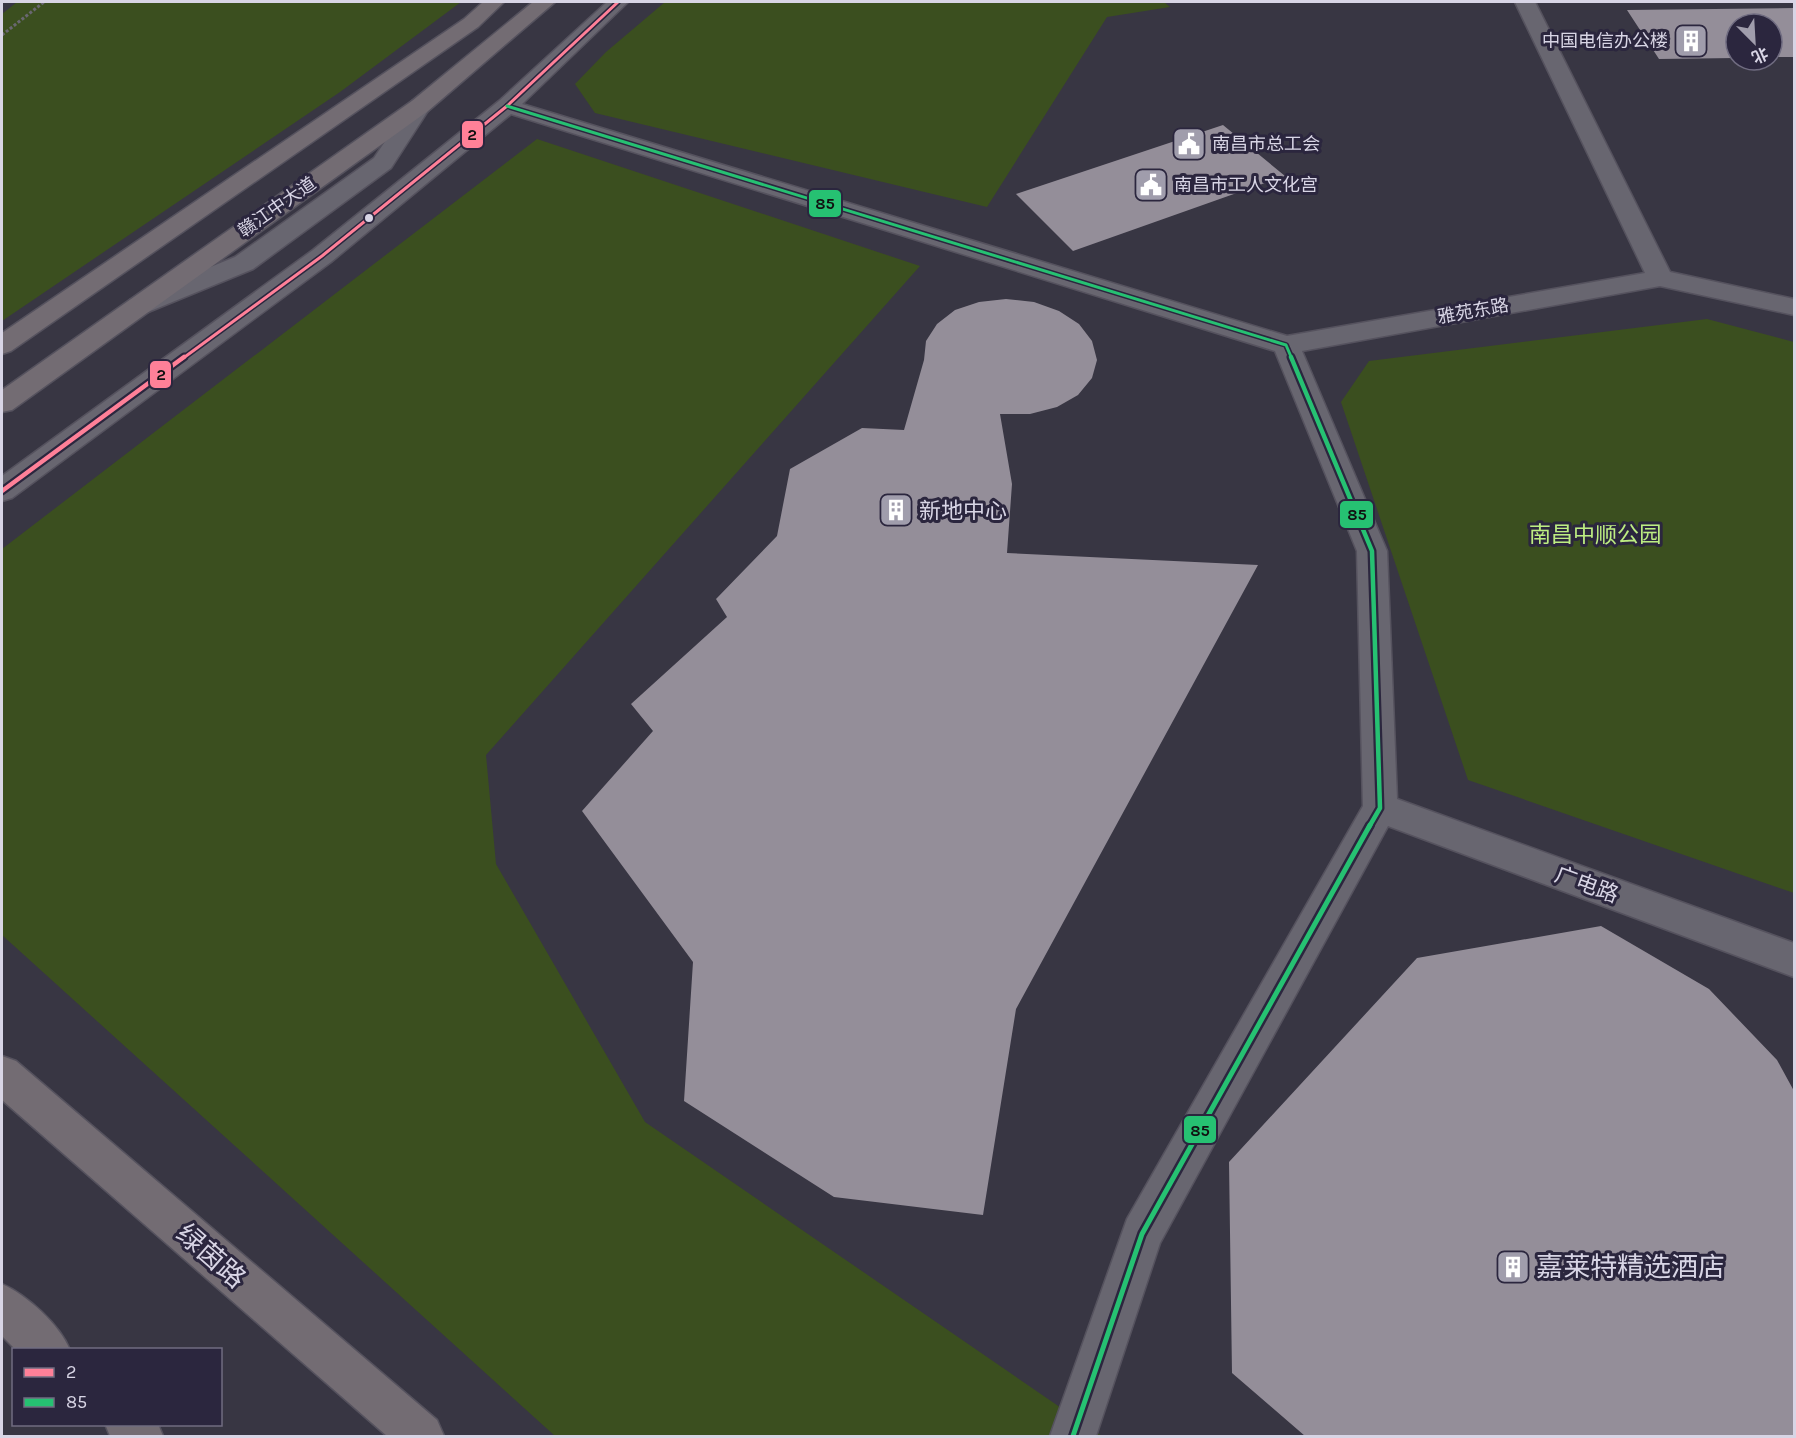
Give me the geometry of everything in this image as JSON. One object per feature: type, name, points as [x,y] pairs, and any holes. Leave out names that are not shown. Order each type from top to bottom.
[{"type":"main road","name":"赣江中大道","points":[[2,345],[471,23],[494,2]]},
{"type":"main road","points":[[420,105],[545,2]]},
{"type":"main road","points":[[2,403],[137,306]]},
{"type":"main road","name":"绿茵路","points":[[2,1075],[421,1437]]},
{"type":"main road","points":[[2,1306],[46,1348]]},
{"type":"main road","points":[[128,1426],[140,1437]]},
{"type":"street","points":[[2,491],[321,256],[507,106],[618,2]]},
{"type":"street","points":[[1525,2],[1660,278]]},
{"type":"street","points":[[137,306],[254,256],[383,163],[420,105]]},
{"type":"street","points":[[507,106],[1286,345],[1372,551],[1380,808],[1142,1234],[1072,1437]]},
{"type":"street","name":"雅苑东路","points":[[1286,345],[1660,278],[1794,307]]},
{"type":"street","name":"广电路","points":[[1380,808],[1794,960]]},
{"type":"path","points":[[2,35],[44,2]]},
{"type":"green space","points":[[17,2],[461,2],[340,92],[2,321],[2,14]]},
{"type":"green space","points":[[665,2],[1164,2],[1170,7],[1107,17],[987,207],[595,113],[575,84],[606,52]]},
{"type":"green space","points":[[537,139],[920,266],[486,755],[496,864],[645,1122],[1102,1436],[555,1436],[2,935],[2,549]]},
{"type":"green space","name":"南昌中顺公园","points":[[1707,319],[1794,342],[1794,893],[1468,780],[1341,402],[1369,361]]},
{"type":"building","name":"中国电信办公楼","points":[[1794,8],[1794,57],[1784,57],[1784,12],[1724,12],[1724,58],[1659,59],[1627,10]]},
{"type":"building","name":"南昌市工人文化宫","points":[[1223,125],[1285,176],[1073,251],[1016,194]]},
{"type":"building","points":[[1006,299],[1034,302],[1059,311],[1079,324],[1092,341],[1097,360],[1092,378],[1078,395],[1057,407],[1030,414],[1000,414],[1012,484],[1007,553],[1258,565],[1016,1009],[983,1215],[834,1197],[684,1101],[693,962],[582,811],[653,731],[631,704],[727,617],[716,599],[777,536],[790,469],[862,428],[904,430],[924,360],[926,341],[937,324],[955,310],[979,302]]},
{"type":"building","name":"嘉莱特精选酒店","points":[[1601,926],[1709,989],[1777,1060],[1794,1091],[1794,1436],[1305,1436],[1232,1373],[1229,1162],[1417,958]]},
{"type":"transit line","name":"2","points":[[2,491],[322,256],[507,106],[618,2]]},
{"type":"transit line","name":"85","points":[[507,106],[1286,345],[1372,551],[1380,808],[1142,1234],[1073,1436]]},
{"type":"place","name":"中国电信办公楼","points":[[1691,41]]},
{"type":"place","name":"南昌市总工会","points":[[1189,144]]},
{"type":"place","name":"南昌市工人文化宫","points":[[1151,185]]},
{"type":"place","name":"新地中心","points":[[896,510]]},
{"type":"place","name":"嘉莱特精选酒店","points":[[1513,1267]]}]
